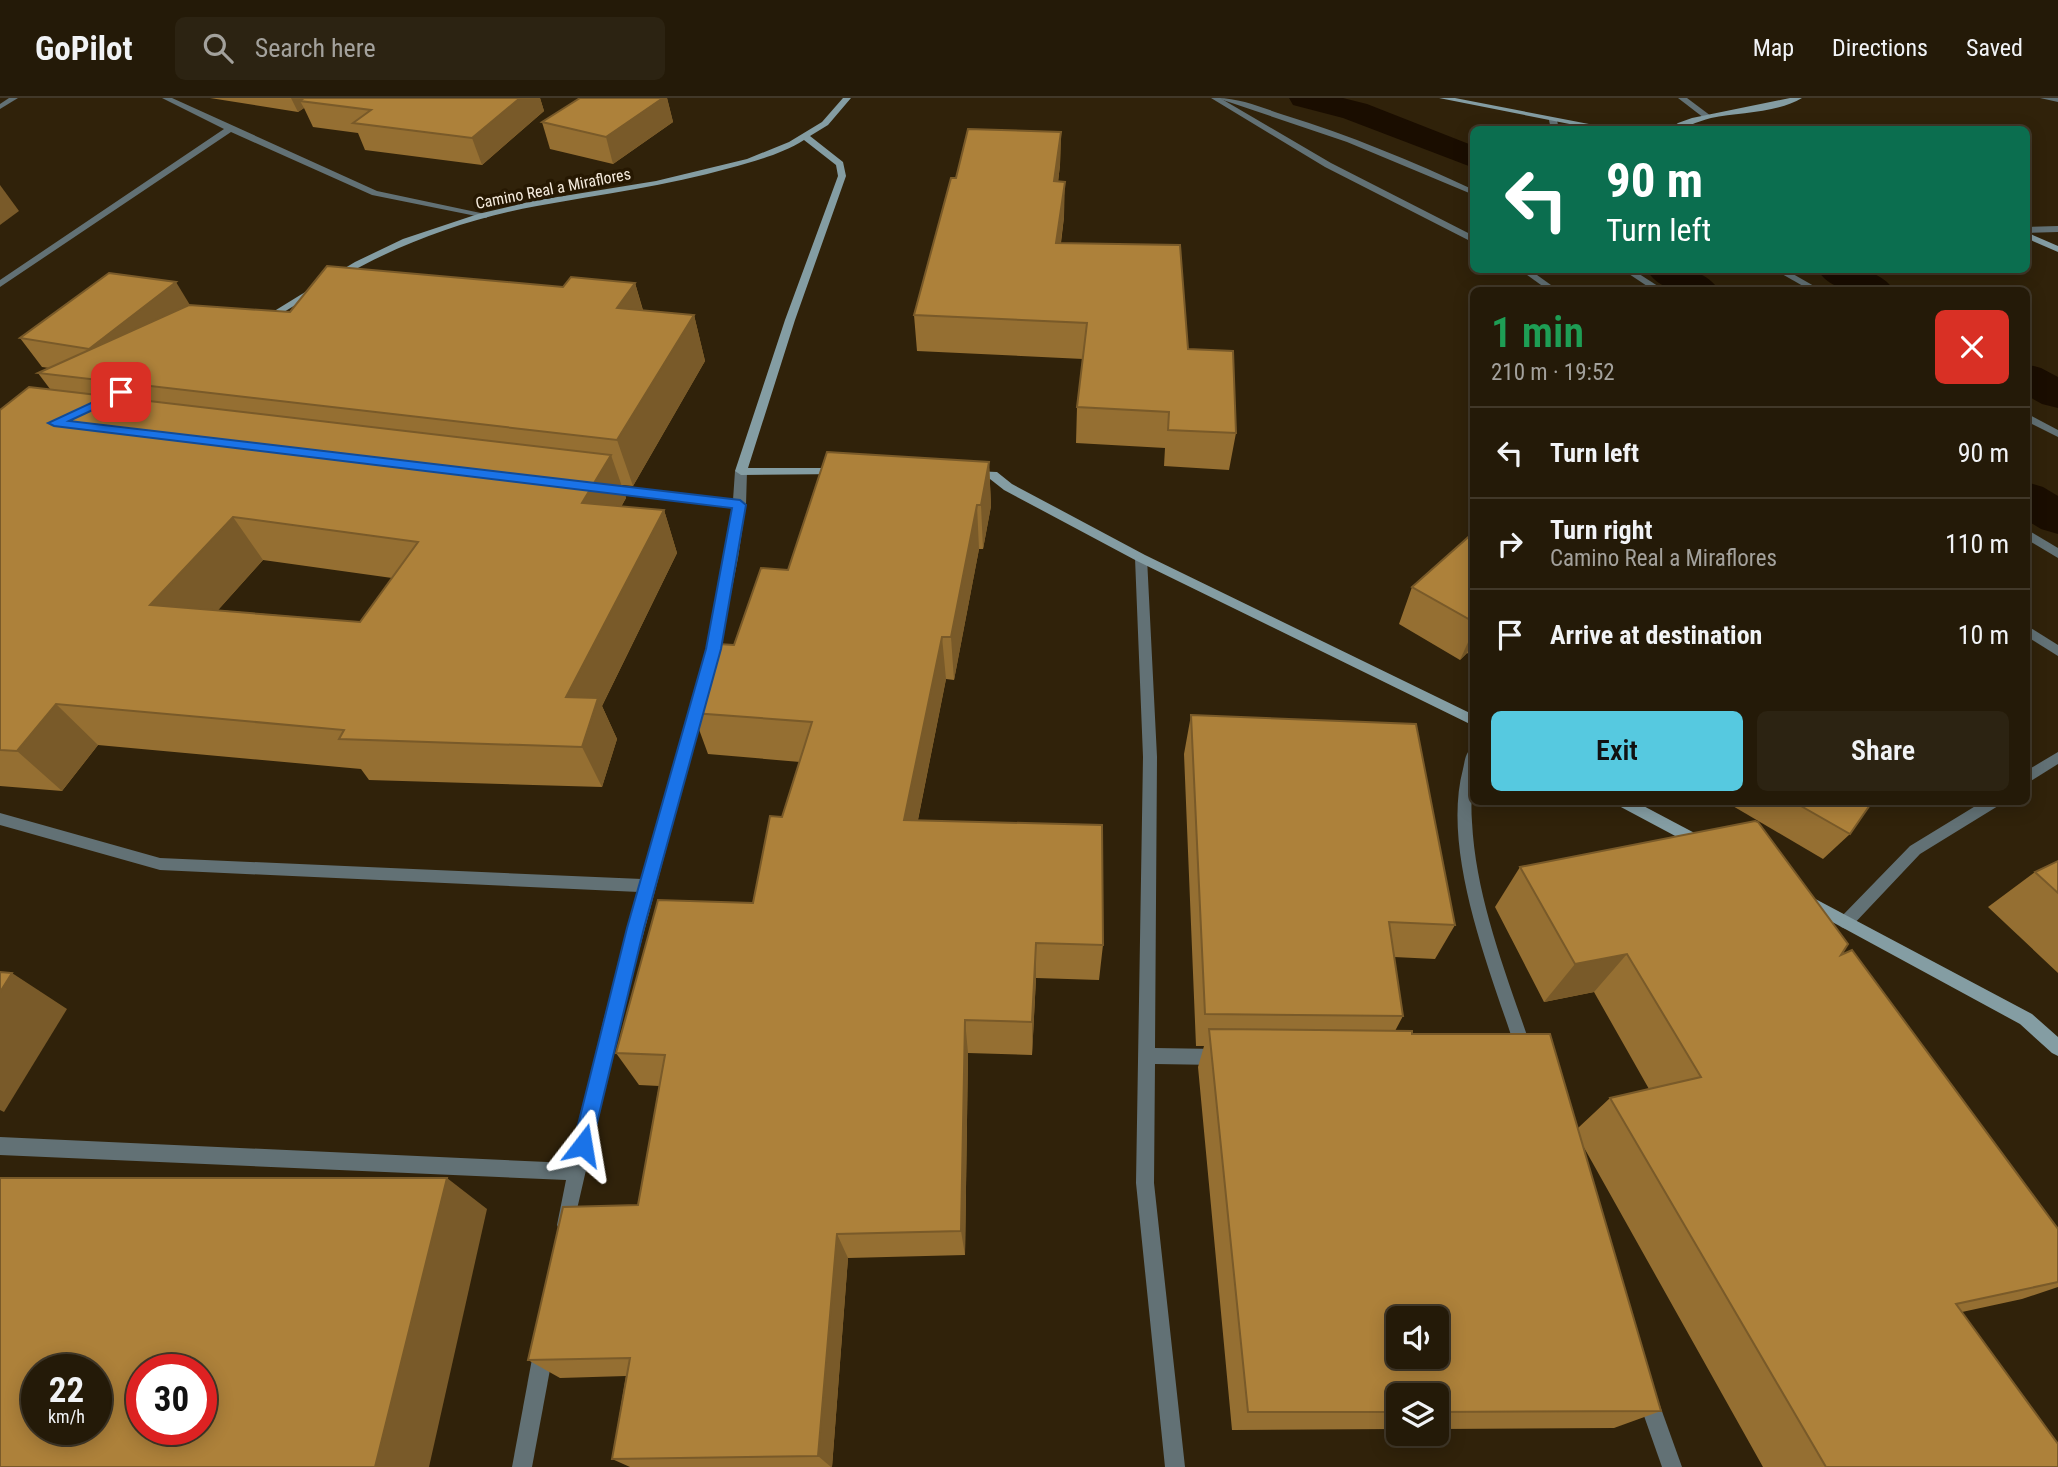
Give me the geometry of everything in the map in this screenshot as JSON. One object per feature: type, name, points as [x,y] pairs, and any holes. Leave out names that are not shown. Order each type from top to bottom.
[{"type":"street","points":[[0,107],[14,98]]},
{"type":"street","points":[[166,98],[375,193],[486,215]]},
{"type":"street","name":"Camino Real a Miraflores","points":[[251,327],[362,262],[405,242],[486,215],[704,172],[757,157],[806,137],[842,108],[847,98]]},
{"type":"street","points":[[1215,98],[1328,165],[1470,238]]},
{"type":"street","points":[[1221,98],[1308,123],[1470,191]]},
{"type":"street","points":[[1443,98],[1590,126]]},
{"type":"street","points":[[1682,98],[1707,117]]},
{"type":"street","points":[[1679,126],[1692,118],[1743,112],[1798,98]]},
{"type":"street","points":[[2044,98],[2058,100]]},
{"type":"street","points":[[1552,120],[1554,126]]},
{"type":"street","points":[[0,284],[230,129]]},
{"type":"street","points":[[564,1239],[576,1172],[647,886],[713,649],[740,505],[741,471],[790,320],[842,176],[840,164],[806,137]]},
{"type":"street","points":[[2030,229],[2058,229]]},
{"type":"street","points":[[2030,237],[2058,249]]},
{"type":"street","points":[[1529,273],[1549,287]]},
{"type":"street","points":[[1632,273],[1654,287]]},
{"type":"street","points":[[1785,273],[1811,287]]},
{"type":"street","points":[[2030,418],[2058,434]]},
{"type":"street","points":[[741,471],[851,473]]},
{"type":"street","points":[[962,475],[992,475],[1008,487],[1141,558],[1470,719]]},
{"type":"street","points":[[589,486],[740,505]]},
{"type":"street","points":[[2030,536],[2058,554]]},
{"type":"street","points":[[1141,558],[1150,757],[1145,1183],[1175,1467]]},
{"type":"street","points":[[2030,632],[2058,651]]},
{"type":"street","points":[[2030,776],[2058,757]]},
{"type":"street","points":[[1470,762],[1466,771],[1464,838],[1489,941],[1525,1064]]},
{"type":"street","points":[[1629,805],[1717,852]]},
{"type":"street","points":[[1846,922],[1916,850],[1988,805]]},
{"type":"street","points":[[0,819],[160,864],[647,886]]},
{"type":"street","points":[[1788,890],[2026,1019],[2058,1048]]},
{"type":"street","points":[[1146,1056],[1241,1057]]},
{"type":"street","points":[[0,1146],[576,1172]]},
{"type":"street","points":[[522,1467],[547,1333]]},
{"type":"street","points":[[1639,1375],[1672,1467]]},
{"type":"building","points":[[304,98],[520,98],[472,138],[353,123],[371,110],[300,101]]},
{"type":"building","points":[[580,98],[663,98],[606,137],[542,122]]},
{"type":"building","points":[[968,129],[1061,132],[1054,181],[1065,182],[1056,243],[1180,245],[1188,349],[1233,351],[1236,433],[1168,430],[1169,412],[1077,407],[1087,323],[914,315],[951,178],[956,178]]},
{"type":"building","points":[[327,266],[563,287],[571,277],[635,283],[617,308],[694,315],[617,440],[38,373],[189,305],[290,312]]},
{"type":"building","points":[[109,273],[176,282],[89,349],[20,338]]},
{"type":"building","points":[[29,387],[611,455],[582,503],[664,510],[566,697],[598,698],[582,747],[339,739],[344,730],[56,704],[17,751],[0,750],[0,410]],"holes":[[[233,517],[418,542],[360,622],[150,605]]]},
{"type":"building","points":[[827,452],[989,462],[981,505],[977,505],[951,637],[942,637],[904,820],[1102,825],[1103,945],[1036,943],[1032,1022],[965,1020],[961,1231],[837,1234],[818,1456],[612,1459],[630,1358],[528,1360],[563,1207],[638,1205],[665,1055],[616,1053],[658,900],[753,903],[770,816],[782,817],[812,722],[693,713],[718,644],[734,645],[761,568],[788,570]]},
{"type":"building","points":[[1470,536],[1470,620],[1412,587]]},
{"type":"building","points":[[1191,715],[1416,724],[1455,925],[1389,922],[1403,1016],[1205,1014]]},
{"type":"building","points":[[1799,805],[1870,805],[1850,834]]},
{"type":"building","points":[[1755,821],[1848,944],[1841,955],[1852,950],[2058,1229],[2058,1282],[1956,1304],[2058,1444],[2058,1467],[1826,1467],[1610,1098],[1701,1077],[1627,954],[1575,964],[1520,867]]},
{"type":"building","points":[[2058,861],[2058,893],[2035,872]]},
{"type":"building","points":[[0,972],[12,973],[0,992]]},
{"type":"building","points":[[1209,1029],[1550,1034],[1661,1411],[1449,1412],[1449,1383],[1386,1383],[1386,1412],[1248,1412]]},
{"type":"building","points":[[0,1178],[447,1178],[375,1467],[0,1467]]},
{"type":"waterway","points":[[1305,98],[1355,111],[1470,156]]},
{"type":"waterway","points":[[1671,273],[1694,287]]},
{"type":"waterway","points":[[1843,273],[1868,287]]},
{"type":"waterway","points":[[2030,379],[2058,395]]},
{"type":"waterway","points":[[2030,500],[2058,518]]},
{"type":"route","points":[[121,392],[54,423],[740,505],[713,649],[636,928],[583,1145]]}]
